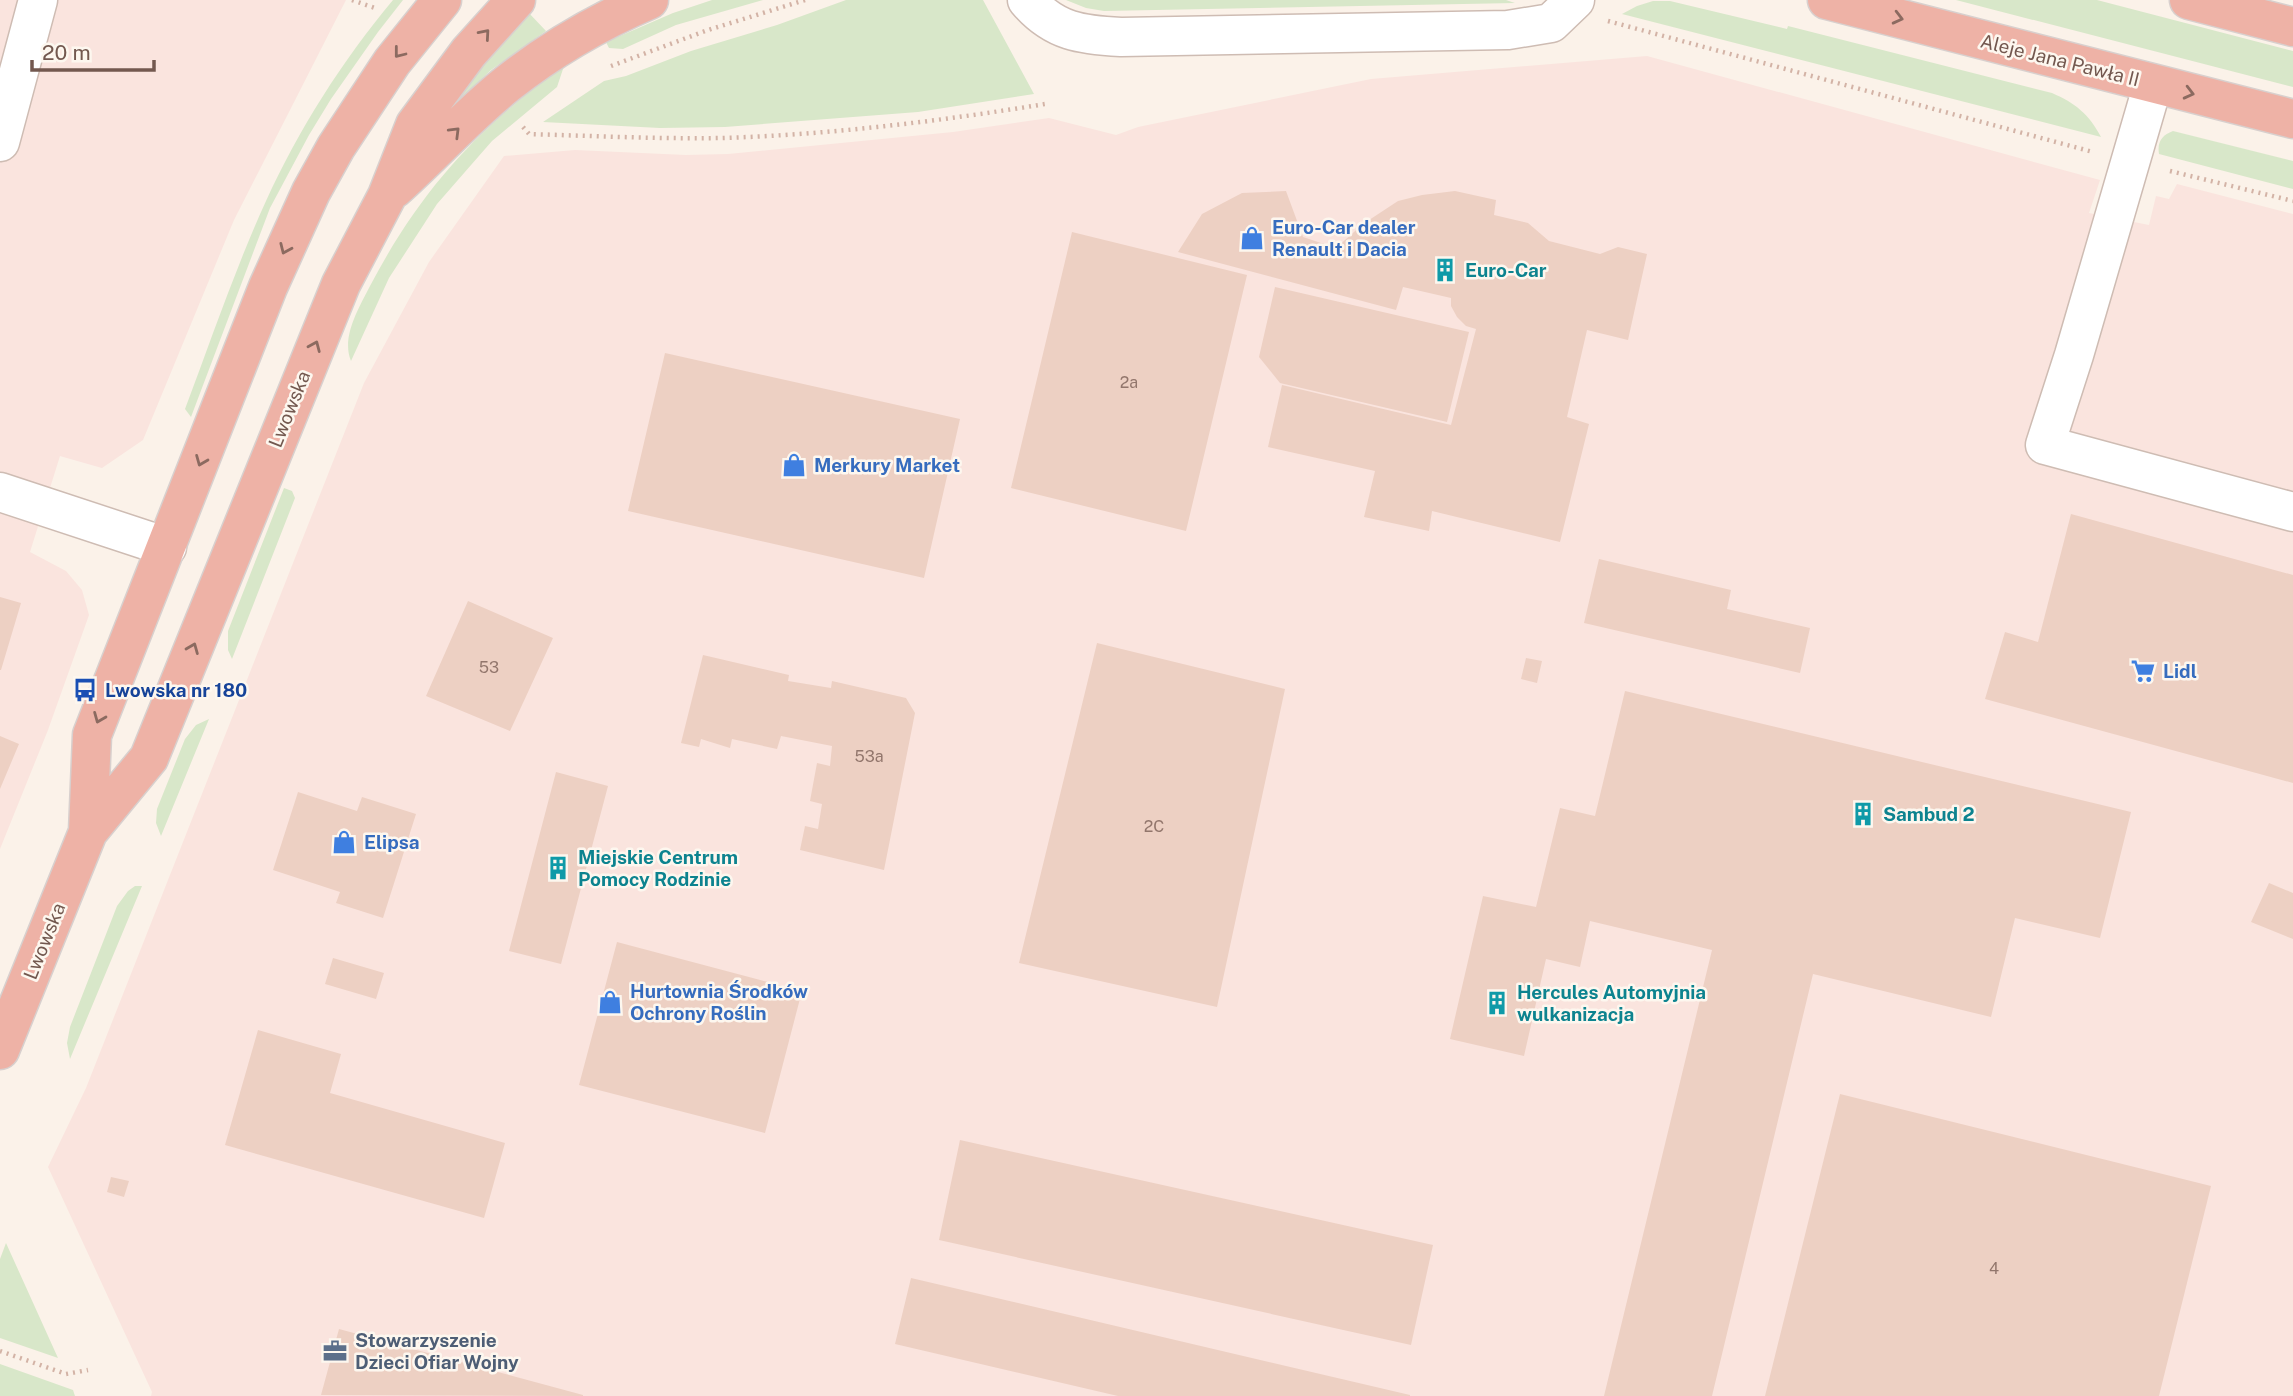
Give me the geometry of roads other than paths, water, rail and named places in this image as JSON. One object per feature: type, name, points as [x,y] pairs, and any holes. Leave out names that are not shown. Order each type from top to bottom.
[{"type":"highway","name":"Lwowska","points":[[88,832],[92,735],[268,287],[310,192],[362,105],[392,62],[442,0]]},
{"type":"highway","name":"Lwowska","points":[[0,1051],[88,832],[149,758],[341,284],[387,196],[415,125],[470,52],[516,0]]},
{"type":"highway","points":[[387,196],[515,78],[576,36],[649,0]]},
{"type":"highway","name":"Aleje Jana Pawła II","points":[[1827,0],[2293,119]]},
{"type":"highway","points":[[2189,0],[2293,27]]},
{"type":"lane","points":[[0,142],[38,0]]},
{"type":"lane","points":[[1027,0],[1039,14],[1064,29],[1086,35],[1121,37],[1508,30],[1551,23],[1575,0]]},
{"type":"lane","points":[[2153,84],[2045,445],[2293,512]]},
{"type":"lane","points":[[0,492],[167,547]]},
{"type":"place","name":"Euro-Car dealer Renault i Dacia","points":[[1252,238]]},
{"type":"place","name":"Euro-Car","points":[[1445,270]]},
{"type":"place","name":"Merkury Market","points":[[794,465]]},
{"type":"place","name":"Lidl","points":[[2143,671]]},
{"type":"place","name":"Lwowska nr 180","points":[[85,690]]},
{"type":"place","name":"Sambud 2","points":[[1863,814]]},
{"type":"place","name":"Elipsa","points":[[344,842]]},
{"type":"place","name":"Miejskie Centrum Pomocy Rodzinie","points":[[558,868]]},
{"type":"place","name":"Hurtownia Środków Ochrony Roślin","points":[[610,1002]]},
{"type":"place","name":"Hercules Automyjnia wulkanizacja","points":[[1497,1003]]},
{"type":"place","name":"Stowarzyszenie Dzieci Ofiar Wojny","points":[[335,1351]]}]
